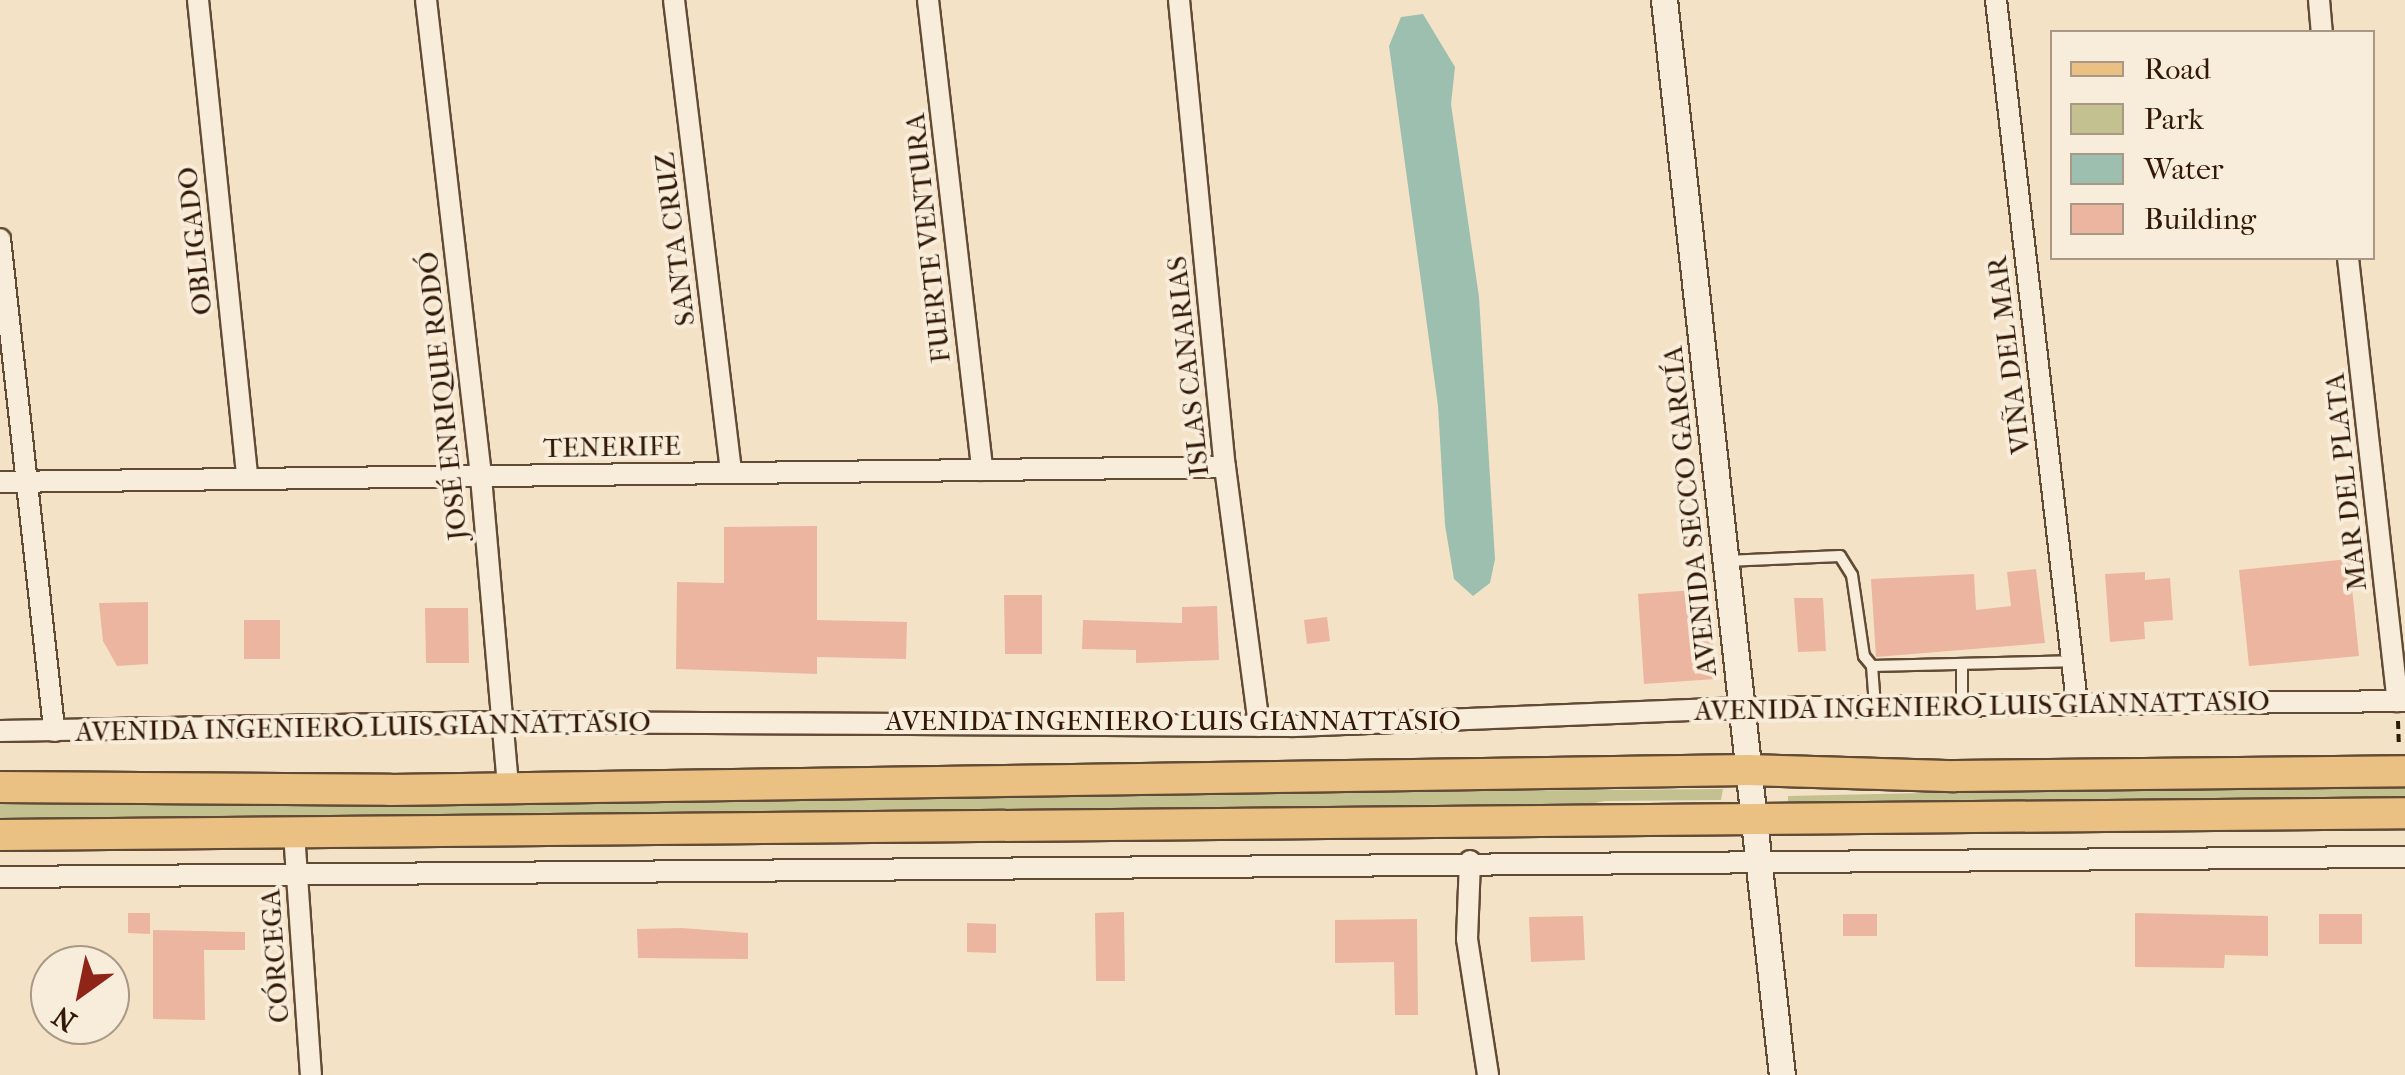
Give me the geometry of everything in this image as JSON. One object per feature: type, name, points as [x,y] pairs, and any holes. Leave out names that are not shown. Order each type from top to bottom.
[{"type":"main road","name":"AVENIDA INGENIERO LUIS GIANNATTASIO","points":[[0,787],[508,786],[1748,770],[1954,776],[2402,771]]},
{"type":"main road","points":[[0,835],[2405,813]]},
{"type":"street","name":"OBLIGADO","points":[[198,0],[247,476]]},
{"type":"street","name":"JOSÉ ENRIQUE RODÓ","points":[[426,0],[482,477],[508,786]]},
{"type":"street","name":"SANTA CRUZ","points":[[674,0],[731,472]]},
{"type":"street","name":"FUERTE VENTURA","points":[[928,0],[982,470]]},
{"type":"street","name":"ISLAS CANARIAS","points":[[1179,0],[1225,467],[1259,726]]},
{"type":"street","name":"AVENIDA SECCO GARCÍA","points":[[1664,0],[1782,1075]]},
{"type":"street","name":"VIÑA DEL MAR","points":[[1996,0],[2078,704]]},
{"type":"street","points":[[2318,0],[2322,30]]},
{"type":"street","points":[[0,238],[54,731]]},
{"type":"street","name":"MAR DEL PLATA","points":[[2348,260],[2402,701]]},
{"type":"street","name":"TENERIFE","points":[[0,482],[1225,467]]},
{"type":"street","name":"AVENIDA INGENIERO LUIS GIANNATTASIO","points":[[0,731],[502,722],[1259,726],[1742,708],[2402,701]]},
{"type":"street","name":"CÓRCEGA","points":[[294,833],[311,1075]]},
{"type":"street","points":[[0,877],[1470,861],[2405,858]]},
{"type":"street","points":[[1470,861],[1467,939],[1488,1075]]},
{"type":"lane","points":[[1726,561],[1840,556],[1852,575],[1864,656],[1872,666],[1875,706]]},
{"type":"lane","points":[[1872,666],[2072,661]]},
{"type":"lane","points":[[1962,664],[1962,705]]},
{"type":"path","points":[[2402,701],[2402,771]]},
{"type":"green space","points":[[2405,782],[2405,802],[1788,805],[1788,796]]},
{"type":"green space","points":[[1723,789],[1721,800],[1605,801],[1559,810],[0,823],[0,803]]},
{"type":"water","points":[[1423,14],[1455,67],[1451,104],[1479,297],[1495,559],[1490,583],[1473,596],[1454,579],[1445,525],[1438,406],[1389,46],[1401,17]]},
{"type":"building","points":[[817,526],[817,620],[907,622],[906,659],[817,657],[817,674],[676,669],[677,582],[724,583],[724,527]]},
{"type":"building","points":[[2349,559],[2359,656],[2249,666],[2239,570]]},
{"type":"building","points":[[2036,569],[2045,643],[1876,657],[1871,579],[1974,574],[1976,610],[2011,606],[2007,572]]},
{"type":"building","points":[[2145,572],[2145,580],[2170,578],[2173,620],[2144,622],[2145,639],[2110,642],[2105,574]]},
{"type":"building","points":[[1709,589],[1715,679],[1644,684],[1638,594]]},
{"type":"building","points":[[1004,595],[1042,595],[1042,654],[1005,654]]},
{"type":"building","points":[[1794,598],[1823,598],[1826,651],[1798,652]]},
{"type":"building","points":[[148,602],[148,664],[117,666],[103,641],[99,603]]},
{"type":"building","points":[[1217,606],[1219,660],[1136,663],[1136,650],[1082,649],[1083,620],[1182,623],[1182,607]]},
{"type":"building","points":[[425,608],[468,608],[469,663],[426,663]]},
{"type":"building","points":[[1327,617],[1330,641],[1307,644],[1304,620]]},
{"type":"building","points":[[244,620],[280,620],[280,659],[244,659]]},
{"type":"building","points":[[1124,912],[1125,981],[1096,981],[1095,913]]},
{"type":"building","points":[[128,913],[150,913],[150,934],[128,933]]},
{"type":"building","points":[[2135,913],[2268,916],[2268,956],[2225,955],[2224,968],[2135,967]]},
{"type":"building","points":[[1843,914],[1877,914],[1877,936],[1843,936]]},
{"type":"building","points":[[2319,914],[2362,914],[2362,944],[2319,944]]},
{"type":"building","points":[[1583,916],[1585,960],[1531,962],[1529,917]]},
{"type":"building","points":[[1417,919],[1418,1015],[1395,1015],[1394,962],[1335,963],[1335,920]]},
{"type":"building","points":[[967,923],[996,924],[996,953],[967,952]]},
{"type":"building","points":[[637,929],[748,933],[748,959],[638,958]]},
{"type":"building","points":[[153,930],[245,932],[245,950],[204,950],[205,1020],[153,1019]]}]
